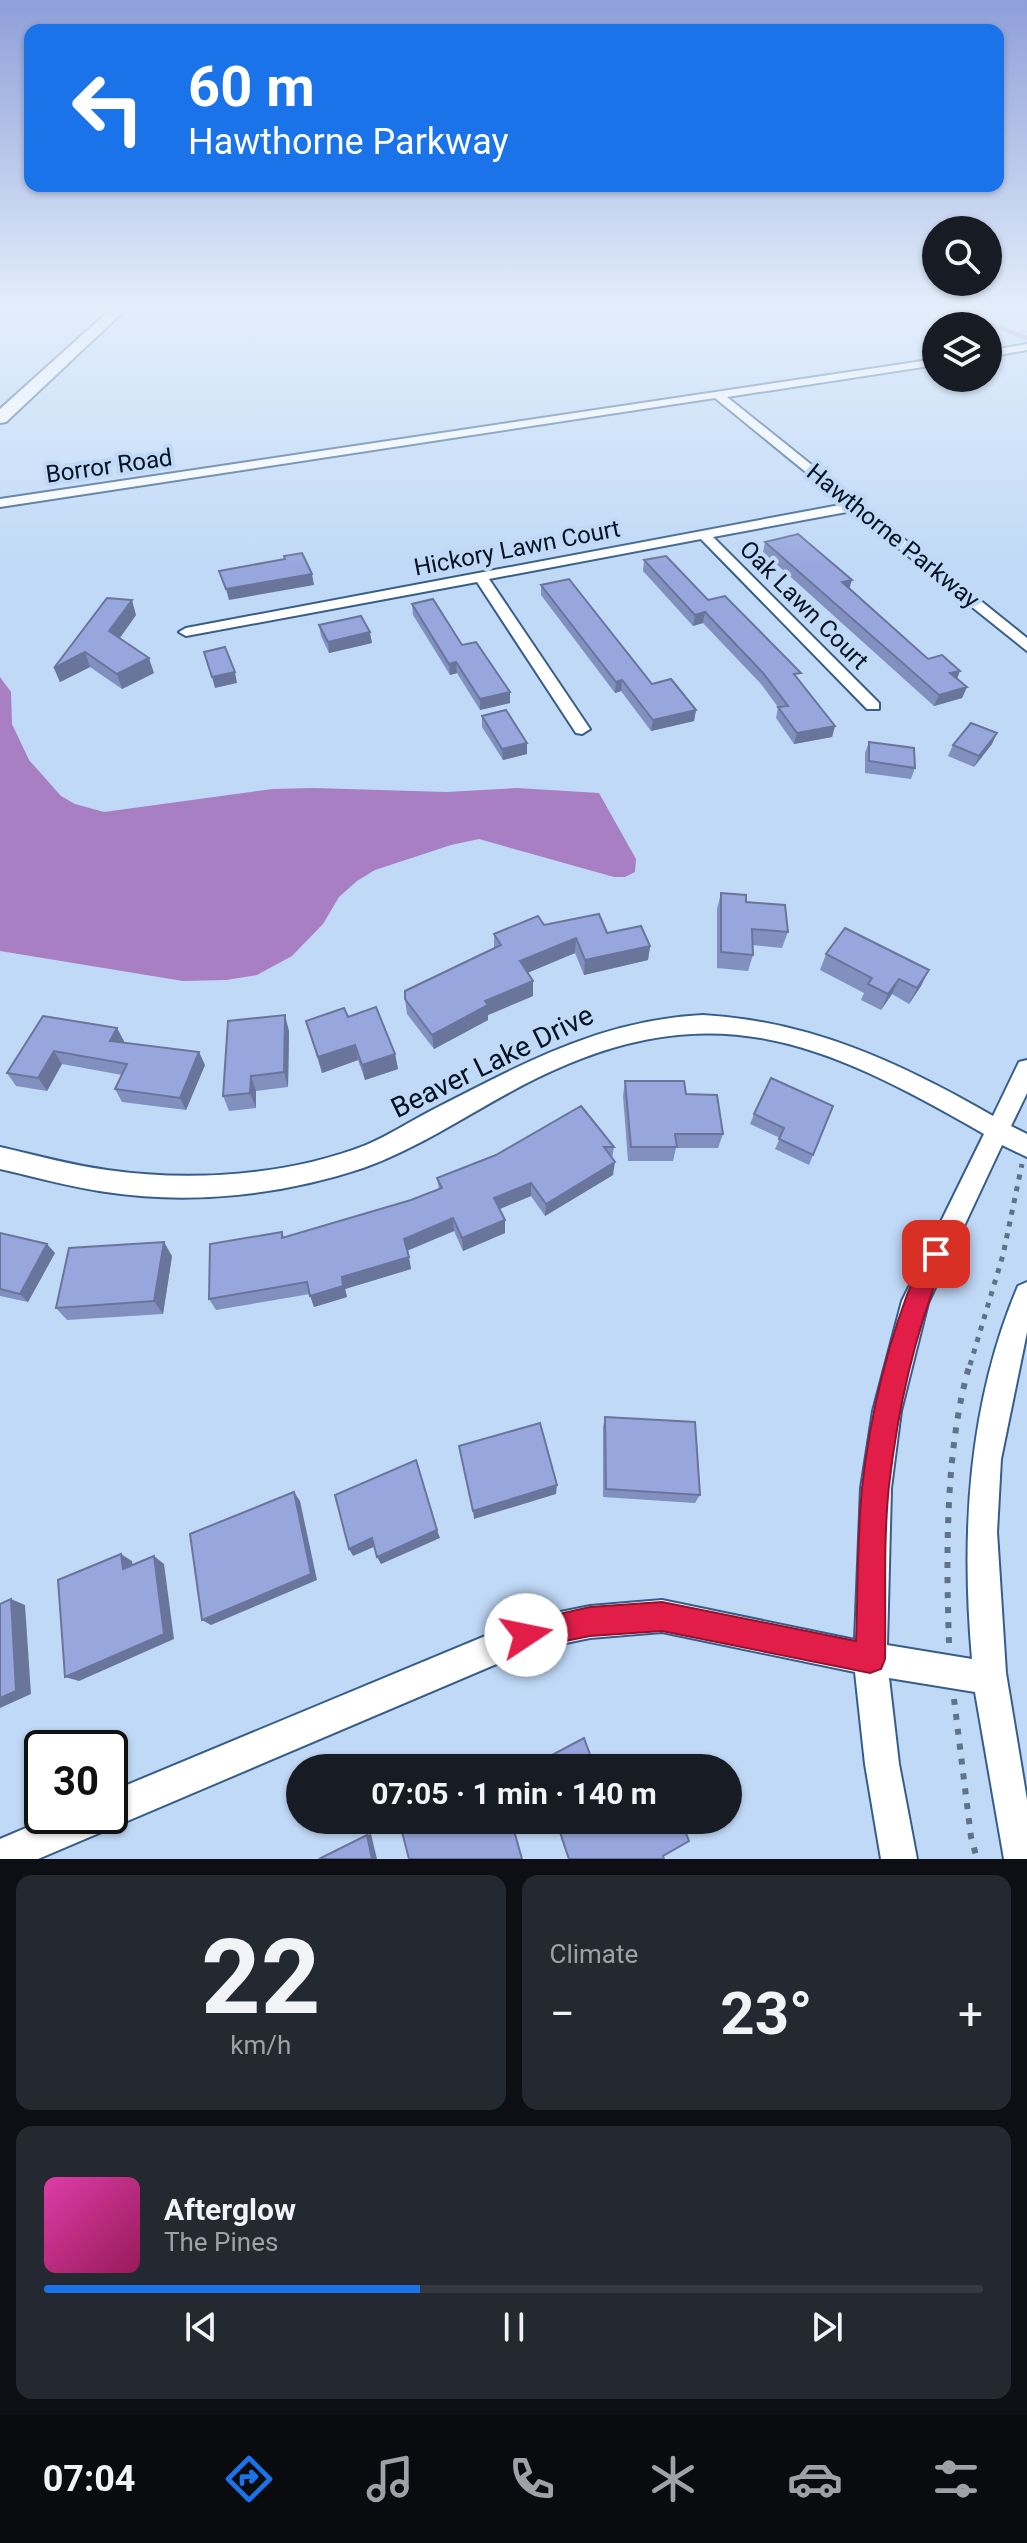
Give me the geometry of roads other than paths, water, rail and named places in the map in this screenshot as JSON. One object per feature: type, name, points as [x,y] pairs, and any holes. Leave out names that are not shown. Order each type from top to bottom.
[{"type":"main road","points":[[0,418],[24,396]]},
{"type":"street","name":"Borror Road","points":[[0,503],[719,396]]},
{"type":"street","name":"Hawthorne Parkway","points":[[719,396],[1027,646]]},
{"type":"street","name":"Hickory Lawn Court","points":[[186,632],[857,506]]},
{"type":"street","name":"Oak Lawn Court","points":[[704,535],[873,706]]},
{"type":"street","points":[[481,577],[582,729]]},
{"type":"street","name":"Beaver Lake Drive","points":[[0,1158],[107,1181],[162,1186],[228,1184],[306,1171],[365,1156],[529,1072],[612,1035],[657,1026],[703,1024],[799,1036],[841,1051],[910,1081],[1027,1146]]},
{"type":"street","points":[[899,1859],[882,1764],[870,1659],[876,1488],[887,1411],[915,1301],[1027,1069]]},
{"type":"street","points":[[1022,1859],[987,1678],[984,1483],[1002,1373],[1016,1321],[1027,1295]]},
{"type":"street","points":[[128,1802],[469,1657],[526,1635],[590,1622],[662,1616],[870,1659],[987,1678]]},
{"type":"street","points":[[0,1857],[54,1834]]}]
